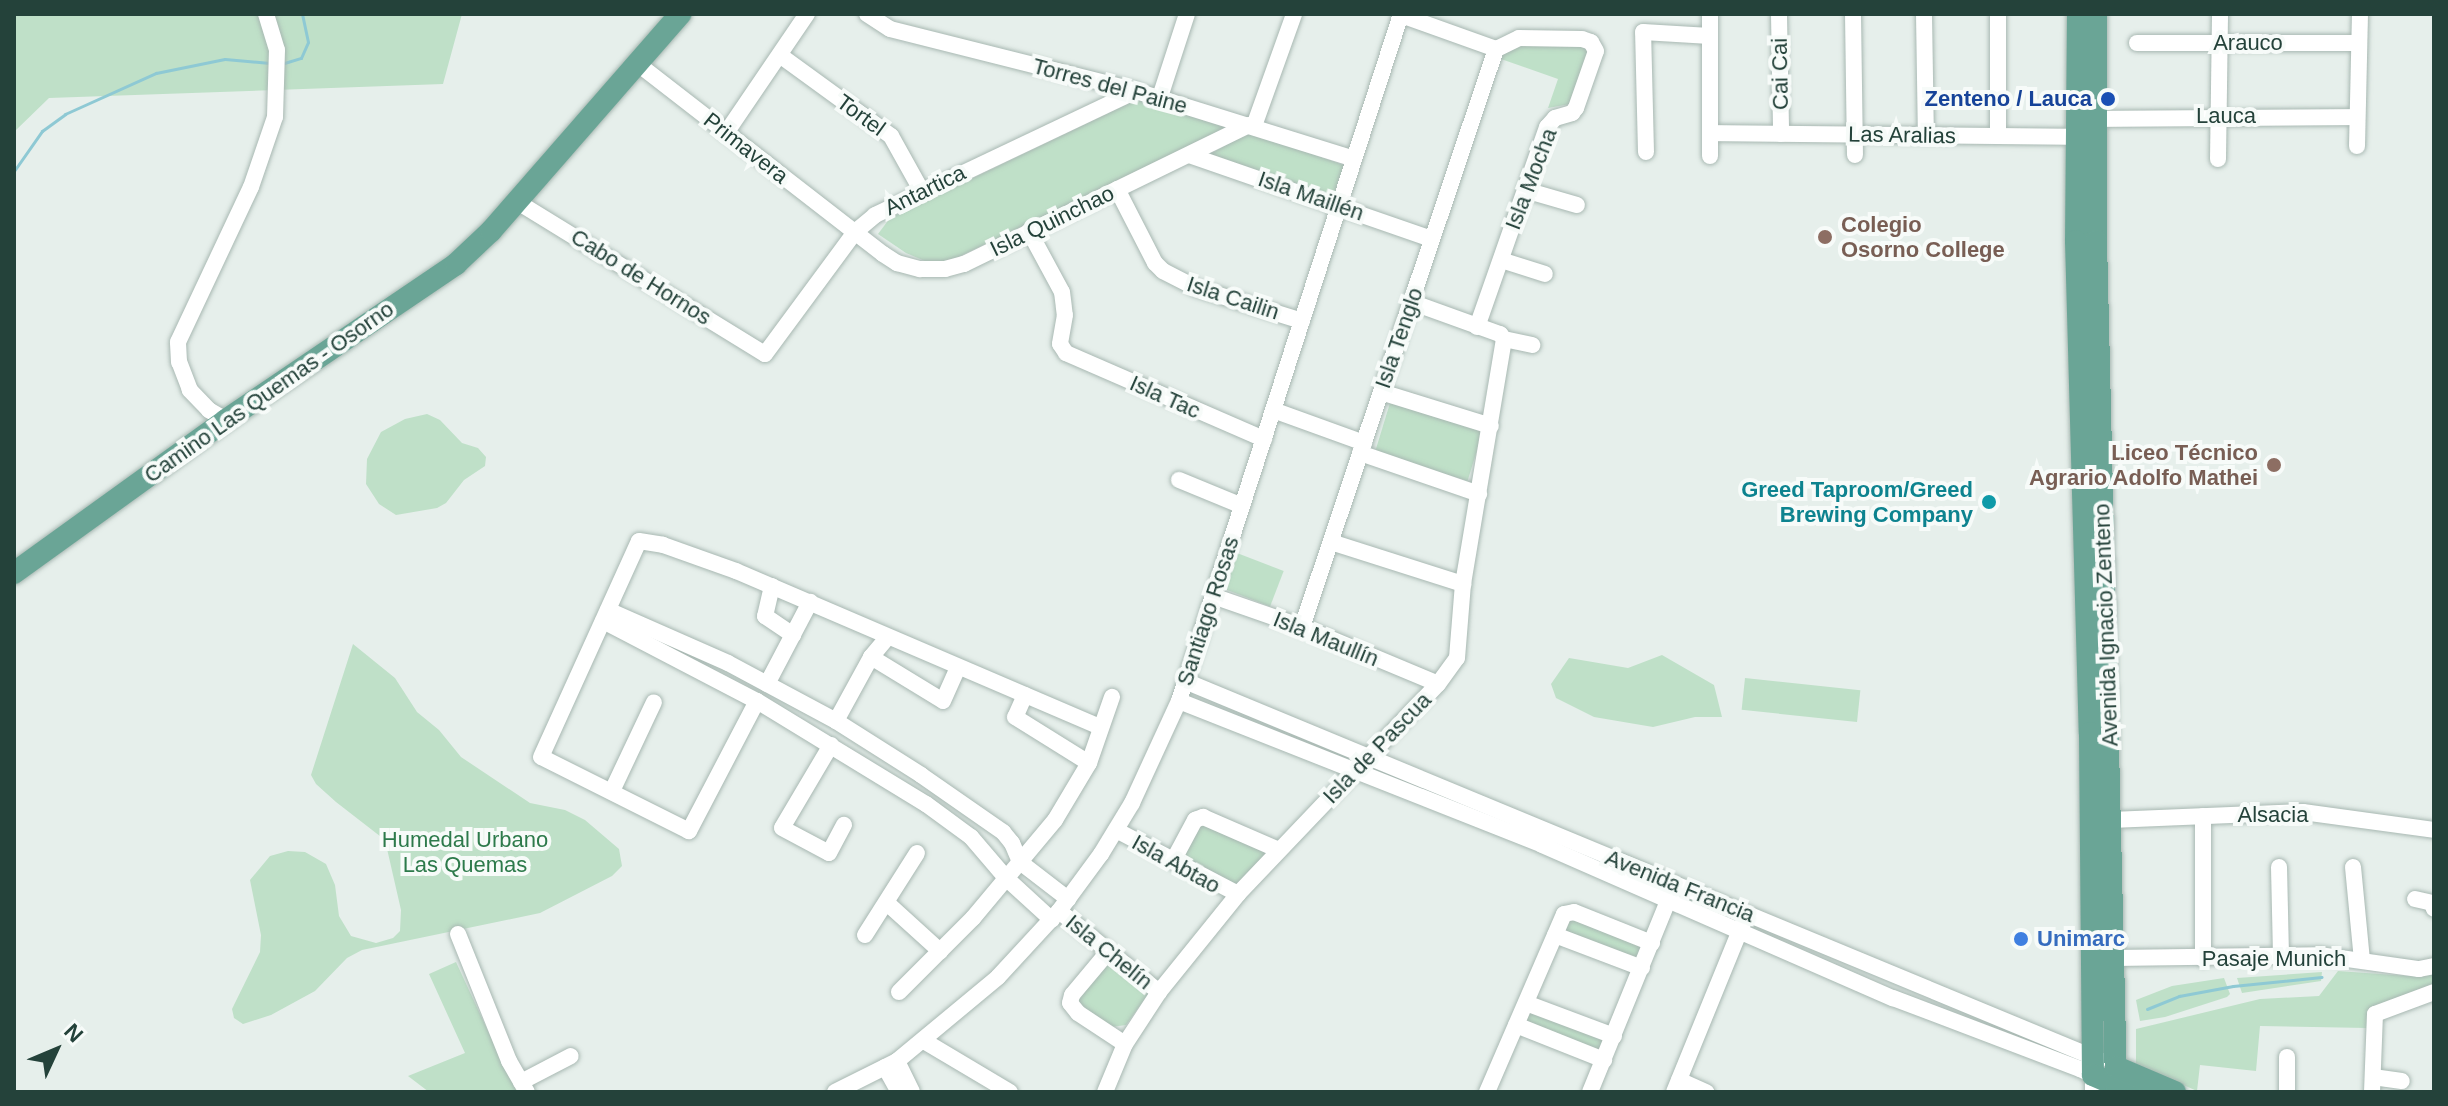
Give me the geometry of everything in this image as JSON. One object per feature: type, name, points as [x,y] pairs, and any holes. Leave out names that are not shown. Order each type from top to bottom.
[{"type":"main road","name":"Camino Las Quemas - Osorno","points":[[14,573],[226,420],[456,264],[516,201],[680,14]]},
{"type":"main road","name":"Avenida Ignacio Zenteno","points":[[2078,14],[2088,131]]},
{"type":"main road","name":"Avenida Ignacio Zenteno","points":[[2093,1075],[2100,764],[2086,241],[2088,131],[2096,14]]},
{"type":"main road","name":"Avenida Ignacio Zenteno","points":[[2100,764],[2111,820],[2120,1084]]},
{"type":"main road","name":"Avenida Francia","points":[[2093,1075],[2120,1084],[2175,1092]]},
{"type":"street","points":[[226,420],[209,410],[190,390],[182,372],[178,342],[268,145],[275,117],[277,50],[266,14]]},
{"type":"street","points":[[726,133],[807,14]]},
{"type":"street","name":"Torres del Paine","points":[[867,14],[895,31],[1160,97],[1354,159]]},
{"type":"street","points":[[1160,97],[1187,14]]},
{"type":"street","points":[[1252,125],[1294,14]]},
{"type":"street","points":[[1710,14],[1710,156]]},
{"type":"street","name":"Cai Cai","points":[[1779,14],[1781,134]]},
{"type":"street","points":[[1853,14],[1855,155]]},
{"type":"street","points":[[1924,14],[1926,135]]},
{"type":"street","points":[[1998,14],[1998,136]]},
{"type":"street","points":[[2218,159],[2220,14]]},
{"type":"street","points":[[2357,146],[2360,14]]},
{"type":"street","points":[[1401,15],[1496,49]]},
{"type":"street","name":"Santiago Rosas","points":[[835,1092],[891,1064],[924,1041],[998,977],[1059,910],[1116,830],[1146,775],[1179,701],[1401,15]]},
{"type":"street","points":[[1646,152],[1643,32],[1710,36]]},
{"type":"street","name":"Isla Mocha","points":[[1477,327],[1549,123],[1576,108],[1593,60],[1594,44],[1582,39],[1519,38],[1496,49]]},
{"type":"street","name":"Arauco","points":[[2137,43],[2359,43]]},
{"type":"street","name":"Isla Tenglo","points":[[1302,627],[1496,49]]},
{"type":"street","name":"Tortel","points":[[781,56],[891,136],[921,190]]},
{"type":"street","name":"Primavera","points":[[638,64],[855,232]]},
{"type":"street","name":"Antartica","points":[[765,354],[855,232],[892,204],[1136,91]]},
{"type":"street","name":"Lauca","points":[[2088,131],[2218,115],[2357,117]]},
{"type":"street","name":"Isla Quinchao","points":[[855,232],[897,263],[928,270],[964,264],[1252,125]]},
{"type":"street","name":"Las Aralias","points":[[1710,133],[1998,136],[2088,131]]},
{"type":"street","name":"Isla Maillén","points":[[1189,155],[1340,204],[1432,239]]},
{"type":"street","name":"Isla Cailin","points":[[1117,189],[1155,263],[1163,271],[1196,288],[1302,321]]},
{"type":"street","points":[[1525,190],[1577,205]]},
{"type":"street","name":"Cabo de Hornos","points":[[516,201],[765,354]]},
{"type":"street","name":"Isla Tac","points":[[1029,231],[1062,292],[1065,315],[1060,344],[1066,353],[1264,439]]},
{"type":"street","points":[[1501,260],[1545,274]]},
{"type":"street","points":[[1411,302],[1504,339],[1532,345]]},
{"type":"street","name":"Isla de Pascua","points":[[1105,1092],[1125,1044],[1159,992],[1238,894],[1438,684],[1457,658],[1463,584],[1504,339]]},
{"type":"street","points":[[1381,392],[1491,426]]},
{"type":"street","points":[[1273,410],[1479,494]]},
{"type":"street","points":[[1179,480],[1242,506]]},
{"type":"street","points":[[757,701],[689,831],[541,757],[639,541],[663,545],[772,586],[1100,727]]},
{"type":"street","points":[[1331,542],[1463,584]]},
{"type":"street","points":[[772,586],[765,616],[793,635]]},
{"type":"street","name":"Isla Maullín","points":[[1213,596],[1302,627],[1438,684]]},
{"type":"street","points":[[767,684],[810,602]]},
{"type":"street","points":[[605,615],[767,684],[836,721],[1003,832],[1020,862],[1059,910]]},
{"type":"street","points":[[605,615],[831,745],[971,837],[1006,878],[1059,910]]},
{"type":"street","points":[[836,721],[871,657],[888,637]]},
{"type":"street","points":[[871,657],[943,701],[958,667]]},
{"type":"street","name":"Avenida Francia","points":[[1185,681],[1362,765]]},
{"type":"street","points":[[1025,695],[1015,717],[1089,763]]},
{"type":"street","points":[[899,992],[940,951],[1055,820],[1089,763],[1112,697]]},
{"type":"street","name":"Avenida Francia","points":[[1179,701],[1362,765],[1651,884],[1747,913],[2093,1075]]},
{"type":"street","points":[[612,791],[654,702]]},
{"type":"street","points":[[831,745],[782,828],[829,853],[844,825]]},
{"type":"street","name":"Alsacia","points":[[2111,820],[2303,812],[2434,830]]},
{"type":"street","points":[[2203,816],[2203,959]]},
{"type":"street","points":[[1173,861],[1195,820],[1203,817],[1279,850]]},
{"type":"street","name":"Isla Abtao","points":[[1116,830],[1238,894]]},
{"type":"street","points":[[865,935],[917,853]]},
{"type":"street","points":[[2279,867],[2281,955]]},
{"type":"street","points":[[2353,867],[2362,960]]},
{"type":"street","name":"Avenida Francia","points":[[1651,884],[1668,901],[1893,998],[2093,1075]]},
{"type":"street","points":[[2415,899],[2432,903],[2434,909]]},
{"type":"street","points":[[1590,1092],[1668,901]]},
{"type":"street","points":[[887,903],[940,951]]},
{"type":"street","name":"Isla Chelín","points":[[1059,910],[1159,992]]},
{"type":"street","points":[[1487,1092],[1564,914],[1574,912],[1652,943]]},
{"type":"street","points":[[1706,1092],[1676,1086],[1747,913]]},
{"type":"street","points":[[458,934],[509,1061],[524,1087],[571,1056]]},
{"type":"street","points":[[1555,935],[1642,968]]},
{"type":"street","points":[[1108,952],[1072,995],[1070,1003],[1078,1013],[1125,1044]]},
{"type":"street","name":"Pasaje Munich","points":[[2114,958],[2203,959],[2281,955],[2362,960],[2419,969],[2434,966]]},
{"type":"street","points":[[2402,1081],[2373,1084],[2375,1014],[2434,992]]},
{"type":"street","points":[[1526,1003],[1614,1036]]},
{"type":"street","points":[[1516,1025],[1604,1060]]},
{"type":"street","points":[[924,1041],[1010,1092]]},
{"type":"street","points":[[2287,1057],[2287,1092]]},
{"type":"street","points":[[891,1064],[899,1092]]},
{"type":"street","points":[[891,1064],[912,1092]]},
{"type":"green space","points":[[14,14],[462,14],[443,84],[49,98],[14,132]]},
{"type":"green space","points":[[1516,43],[1582,45],[1587,50],[1588,59],[1570,104],[1548,108],[1558,79],[1501,59],[1505,48]]},
{"type":"green space","points":[[1138,99],[1227,128],[950,261],[925,261],[906,253],[878,234],[890,218]]},
{"type":"green space","points":[[1249,132],[1352,168],[1340,202],[1207,156]]},
{"type":"green space","points":[[1390,403],[1483,431],[1468,481],[1375,453]]},
{"type":"green space","points":[[427,414],[440,420],[462,443],[478,448],[486,457],[485,466],[464,480],[446,503],[437,508],[396,515],[379,504],[366,484],[367,459],[381,432],[405,419]]},
{"type":"green space","points":[[1237,553],[1284,571],[1270,606],[1223,588]]},
{"type":"green space","name":"Humedal Urbano Las Quemas","points":[[353,644],[395,678],[417,712],[439,730],[461,757],[530,803],[565,810],[585,820],[619,849],[622,866],[612,876],[540,913],[362,950],[347,958],[315,991],[271,1015],[243,1024],[234,1018],[232,1009],[260,952],[261,935],[250,880],[270,856],[288,851],[305,852],[326,864],[335,885],[339,916],[351,936],[376,943],[393,938],[400,931],[401,910],[385,840],[336,802],[316,784],[311,775]]},
{"type":"green space","points":[[1662,655],[1714,685],[1722,717],[1695,717],[1653,727],[1594,717],[1556,698],[1551,684],[1569,658],[1628,668]]},
{"type":"green space","points":[[1745,678],[1860,690],[1857,722],[1742,710]]},
{"type":"green space","points":[[1202,824],[1269,854],[1237,888],[1180,862]]},
{"type":"green space","points":[[1568,915],[1644,946],[1638,961],[1562,930]]},
{"type":"green space","points":[[1111,961],[1149,993],[1126,1025],[1111,1027],[1075,1002]]},
{"type":"green space","points":[[456,962],[517,1092],[429,1092],[408,1076],[465,1053],[429,974]]},
{"type":"green space","points":[[2338,971],[2422,977],[2434,974],[2434,986],[2367,1028],[2260,1026],[2256,1071],[2200,1065],[2197,1091],[2136,1064],[2136,1029],[2260,999],[2319,996]]},
{"type":"green space","points":[[2322,972],[2321,981],[2242,993],[2237,978]]},
{"type":"green space","points":[[2224,978],[2230,994],[2227,997],[2165,1017],[2140,1021],[2136,1000],[2172,986]]},
{"type":"green space","points":[[1531,1009],[1606,1039],[1600,1054],[1525,1024]]},
{"type":"waterway","points":[[281,64],[301,58],[308,42],[302,14]]},
{"type":"waterway","points":[[14,171],[42,131],[65,114],[156,73],[225,59],[270,63]]},
{"type":"waterway","points":[[2147,1009],[2179,996],[2233,986],[2322,977]]},
{"type":"place","name":"Zenteno / Lauca","points":[[2108,99]]},
{"type":"place","name":"Colegio Osorno College","points":[[1825,237]]},
{"type":"place","name":"Liceo Técnico Agrario Adolfo Mathei","points":[[2274,465]]},
{"type":"place","name":"Greed Taproom/Greed Brewing Company","points":[[1989,502]]},
{"type":"place","name":"Unimarc","points":[[2021,939]]}]
